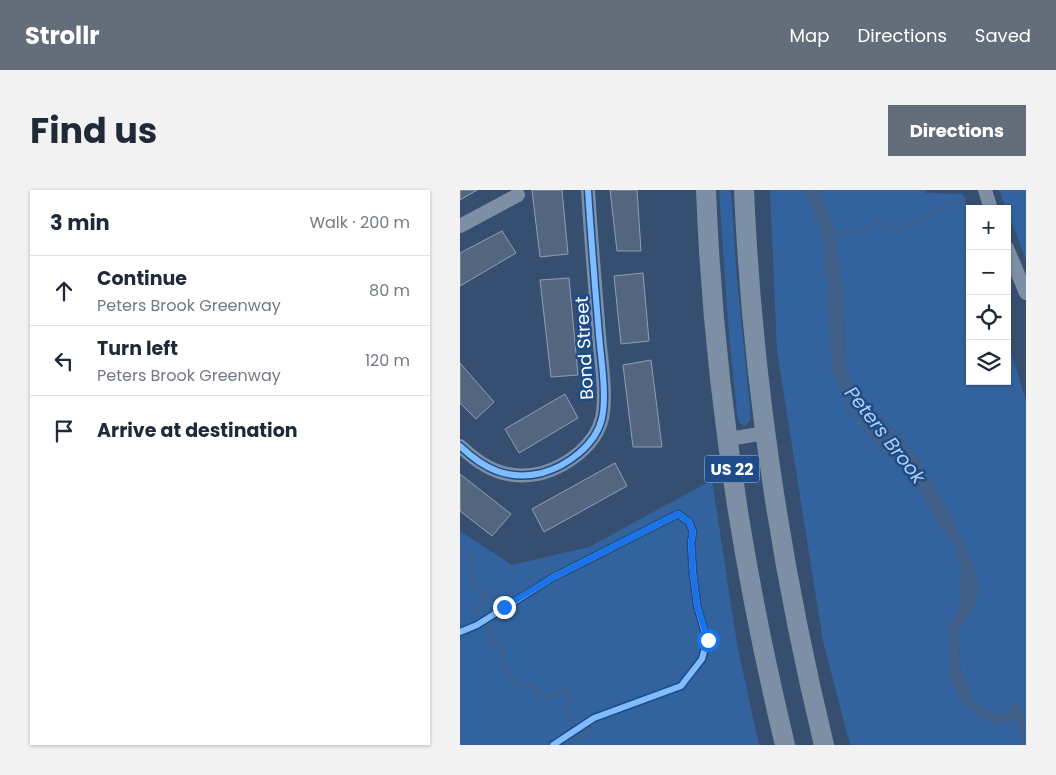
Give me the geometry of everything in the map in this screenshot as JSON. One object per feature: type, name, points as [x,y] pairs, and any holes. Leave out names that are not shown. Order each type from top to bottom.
[{"type":"highway","name":"US 22","points":[[706,190],[718,360],[728,439],[761,641],[785,745]]},
{"type":"highway","name":"US 22","points":[[744,190],[756,346],[772,482],[799,632],[824,745]]},
{"type":"street","name":"Bond Street","points":[[460,446],[498,473],[540,474],[570,461],[584,448],[602,419],[603,379],[588,190]]},
{"type":"street","points":[[985,190],[990,205]]},
{"type":"street","points":[[460,226],[518,195]]},
{"type":"street","points":[[1008,250],[1026,293]]},
{"type":"street","points":[[728,439],[766,433]]},
{"type":"shaded area","points":[[719,190],[731,190],[736,269],[751,419],[745,426],[739,423],[737,412],[729,335]]},
{"type":"shaded area","points":[[770,190],[804,190],[822,233],[830,334],[846,405],[883,452],[908,470],[940,527],[951,539],[956,551],[960,564],[960,607],[949,624],[949,676],[959,698],[970,711],[1014,719],[1023,745],[850,745],[823,641],[777,351]]},
{"type":"shaded area","points":[[820,190],[925,190],[926,193],[963,194],[966,205],[966,385],[1011,385],[1011,353],[1026,401],[1026,723],[1020,706],[1014,704],[1006,712],[998,716],[971,701],[968,685],[961,672],[958,636],[962,623],[973,610],[979,589],[974,568],[955,525],[916,454],[868,403],[852,383],[845,365],[844,307],[834,228]]},
{"type":"shaded area","points":[[999,190],[1026,190],[1026,260],[1011,221],[1011,205],[1005,205]]},
{"type":"shaded area","points":[[712,480],[737,644],[759,745],[460,745],[460,531],[512,565],[589,547]]},
{"type":"water","name":"Peters Brook","points":[[804,190],[820,190],[834,228],[844,307],[845,365],[852,383],[868,403],[916,454],[955,525],[974,568],[979,589],[973,610],[962,623],[958,636],[961,672],[968,685],[971,701],[998,716],[1006,712],[1014,704],[1020,706],[1026,723],[1026,745],[1023,745],[1014,719],[997,725],[970,711],[959,698],[949,676],[949,624],[960,607],[960,564],[951,539],[940,527],[908,470],[883,452],[859,424],[846,405],[832,370],[822,233]]},
{"type":"building","points":[[460,190],[477,190],[460,200]]},
{"type":"building","points":[[532,190],[562,190],[568,254],[540,257]]},
{"type":"building","points":[[610,190],[637,190],[641,251],[617,251]]},
{"type":"building","points":[[502,231],[516,253],[460,286],[460,253]]},
{"type":"building","points":[[643,273],[649,341],[621,344],[614,276]]},
{"type":"building","points":[[569,278],[578,375],[551,377],[540,280]]},
{"type":"building","points":[[651,360],[662,447],[633,447],[623,365]]},
{"type":"building","points":[[460,363],[494,402],[476,419],[460,403]]},
{"type":"building","points":[[565,394],[578,418],[519,453],[505,429]]},
{"type":"building","points":[[615,463],[627,486],[544,532],[532,509]]},
{"type":"building","points":[[460,474],[511,514],[492,536],[460,511]]},
{"type":"waterway","points":[[832,236],[849,231],[857,232],[875,222],[896,232],[964,199]]},
{"type":"waterway","points":[[460,551],[469,553],[474,564],[473,583],[486,596],[476,611],[481,624],[492,625],[490,644],[502,647],[501,654],[505,670],[521,686],[533,685],[539,695],[548,697],[565,691],[569,695],[564,705],[572,724],[576,727],[583,723],[587,726],[588,731],[583,736],[571,737],[565,745]]},
{"type":"cycle path","points":[[460,446],[478,461],[497,471],[507,474],[530,475],[552,470],[570,460],[587,445],[599,428],[602,418],[604,388],[588,190]]},
{"type":"cycle path","points":[[460,632],[477,625],[552,578],[678,514],[689,522],[693,532],[691,543],[697,605],[707,640],[702,659],[681,686],[594,718],[553,745]]},
{"type":"route","points":[[504,607],[552,578],[678,514],[689,522],[693,532],[691,543],[697,605],[708,640]]}]
